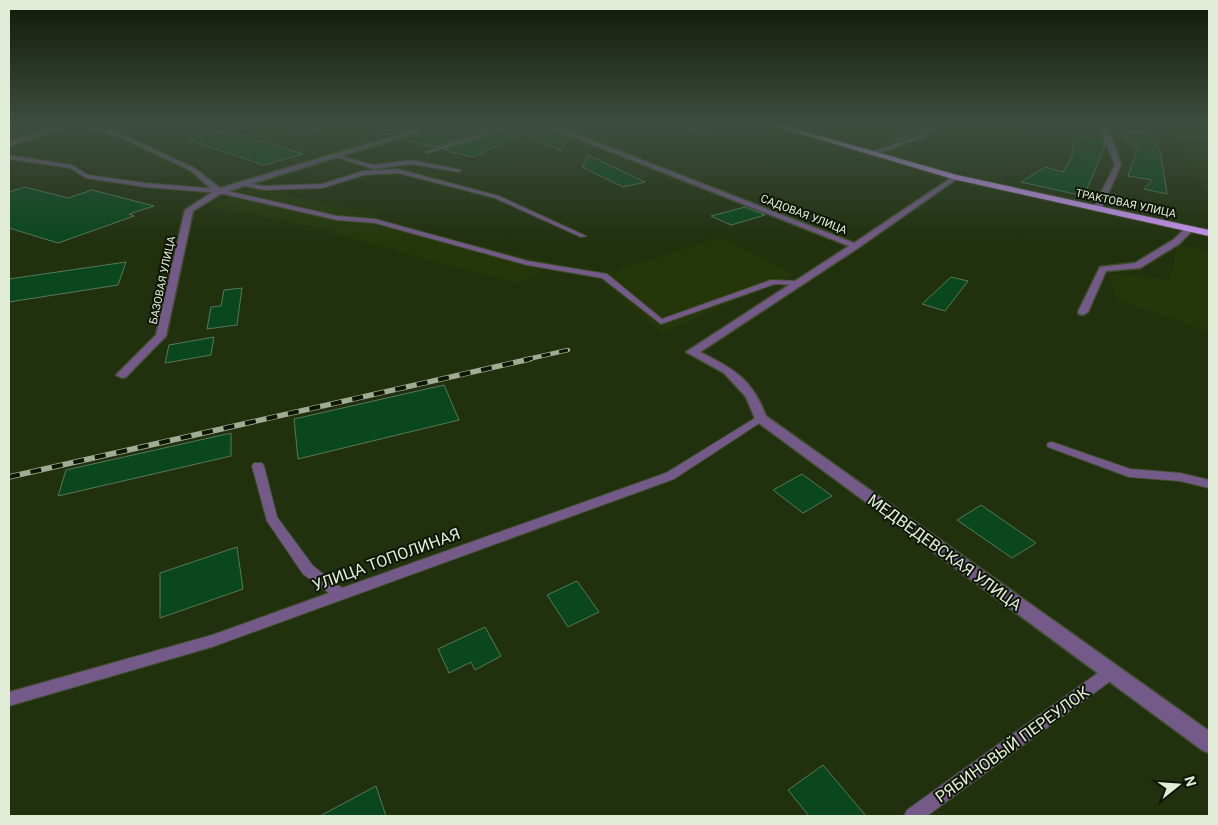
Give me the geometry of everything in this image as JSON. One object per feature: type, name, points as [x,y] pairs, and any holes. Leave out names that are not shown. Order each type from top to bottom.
[{"type":"highway","name":"ТРАКТОВАЯ УЛИЦА","points":[[909,164],[956,177],[1209,233]]},
{"type":"street","points":[[182,164],[192,169],[219,191]]},
{"type":"street","name":"БАЗОВАЯ УЛИЦА","points":[[122,375],[161,336],[189,210],[219,191],[304,164]]},
{"type":"street","name":"САДОВАЯ УЛИЦА","points":[[646,164],[855,246]]},
{"type":"street","points":[[1097,209],[1118,164]]},
{"type":"street","points":[[760,418],[752,396],[728,371],[692,352],[855,246],[956,177]]},
{"type":"street","points":[[1083,312],[1103,269],[1137,266],[1176,242],[1190,229]]},
{"type":"street","name":"МЕДВЕДЕВСКАЯ УЛИЦА","points":[[760,418],[1209,744]]},
{"type":"lane","points":[[58,164],[72,167],[86,176],[219,191],[337,218],[375,221],[527,263],[604,276],[661,322],[774,282],[798,283]]},
{"type":"lane","points":[[365,164],[373,167],[392,164]]},
{"type":"lane","points":[[426,164],[459,170]]},
{"type":"lane","points":[[239,184],[264,188],[323,186],[363,173],[398,171],[498,197],[583,236]]},
{"type":"lane","name":"УЛИЦА ТОПОЛИНАЯ","points":[[9,699],[212,641],[670,476],[760,418]]},
{"type":"lane","points":[[1052,445],[1129,473],[1180,477],[1209,484]]},
{"type":"lane","points":[[258,466],[271,518],[308,570],[340,594]]},
{"type":"lane","name":"РЯБИНОВЫЙ ПЕРЕУЛОК","points":[[913,816],[1111,672]]},
{"type":"shaded area","points":[[1188,164],[1209,164],[1209,193],[1207,193]]},
{"type":"shaded area","points":[[253,188],[375,213],[372,219],[601,275],[721,237],[795,275],[662,333],[600,280],[544,269],[519,284],[332,234],[334,231],[208,205]]},
{"type":"shaded area","points":[[1177,243],[1209,251],[1209,332],[1116,299],[1108,272],[1170,280]]},
{"type":"building","points":[[583,164],[608,164],[645,182],[623,187],[582,167]]},
{"type":"building","points":[[1067,164],[1097,164],[1084,196],[1021,182],[1045,167],[1063,172]]},
{"type":"building","points":[[1132,164],[1162,164],[1167,194],[1144,189],[1152,180],[1128,176]]},
{"type":"building","points":[[25,187],[68,198],[92,190],[154,206],[129,214],[134,216],[58,243],[9,228],[9,192]]},
{"type":"building","points":[[745,207],[765,215],[731,225],[711,216]]},
{"type":"building","points":[[126,262],[118,285],[9,302],[9,279]]},
{"type":"building","points":[[951,277],[968,281],[945,311],[922,304]]},
{"type":"building","points":[[242,288],[237,325],[207,329],[211,307],[221,306],[224,290]]},
{"type":"building","points":[[214,337],[211,355],[165,363],[169,345]]},
{"type":"building","points":[[444,385],[459,420],[298,459],[294,419]]},
{"type":"building","points":[[231,433],[231,456],[58,496],[66,470]]},
{"type":"building","points":[[802,474],[832,496],[803,513],[773,490]]},
{"type":"building","points":[[981,505],[1036,543],[1012,558],[957,520]]},
{"type":"building","points":[[237,547],[243,589],[160,618],[160,573]]},
{"type":"building","points":[[577,581],[599,612],[568,627],[547,595]]},
{"type":"building","points":[[485,627],[501,656],[475,670],[471,662],[449,673],[438,649]]},
{"type":"building","points":[[823,765],[866,816],[809,816],[788,790]]},
{"type":"building","points":[[376,786],[386,816],[320,816]]},
{"type":"railway","points":[[524,360],[568,350]]},
{"type":"railway","points":[[9,477],[530,359]]}]
